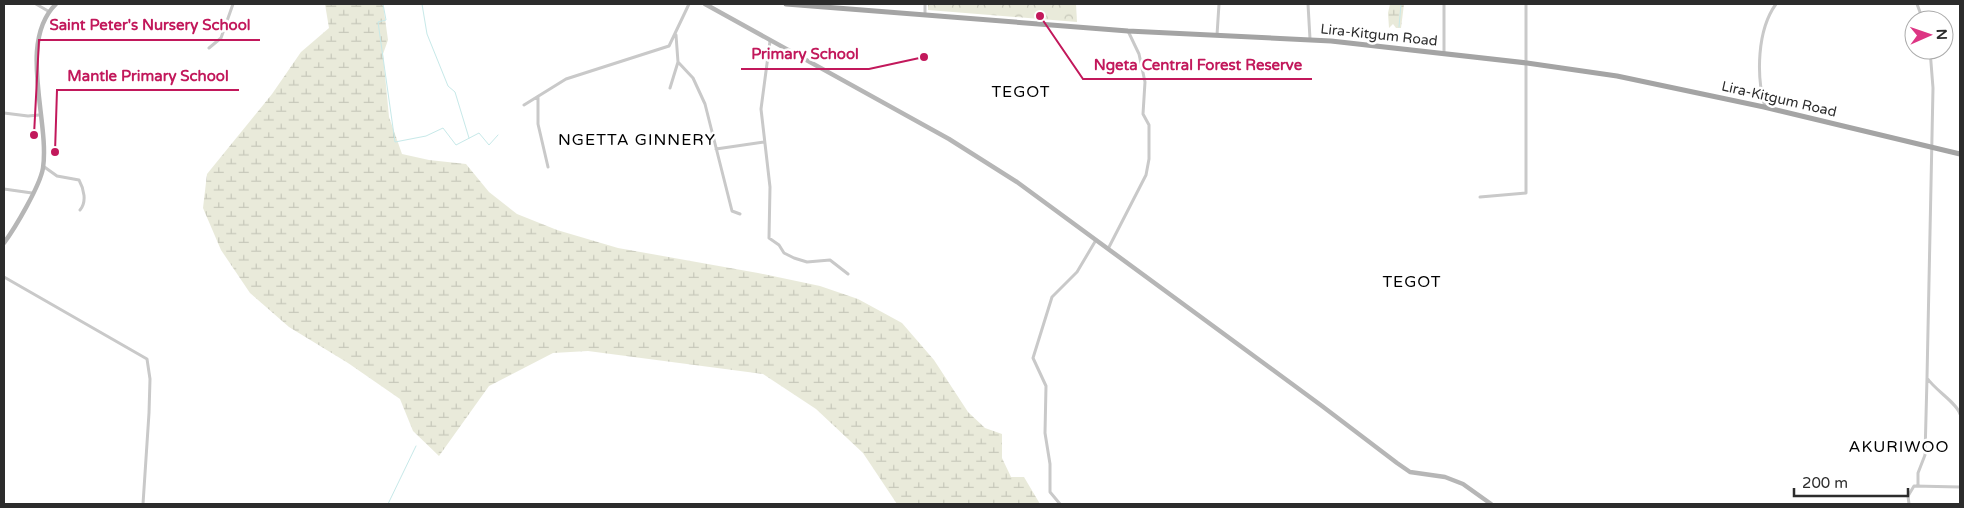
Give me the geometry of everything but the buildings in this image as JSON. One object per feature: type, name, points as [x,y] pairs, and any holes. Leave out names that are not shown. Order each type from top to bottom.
[{"type":"main road","points":[[4,243],[32,193],[42,165],[38,38],[41,24],[48,11],[56,4]]},
{"type":"main road","points":[[705,4],[949,139],[1042,200],[1410,472],[1445,477],[1463,484],[1491,504]]},
{"type":"main road","name":"Lira-Kitgum Road","points":[[786,4],[1128,31],[1310,40],[1527,63],[1617,76],[1766,107],[1960,154]]},
{"type":"street","points":[[36,4],[48,11]]},
{"type":"street","points":[[209,48],[221,38],[233,4]]},
{"type":"street","points":[[524,105],[566,78],[665,48],[671,43],[689,4]]},
{"type":"street","points":[[925,4],[925,15]]},
{"type":"street","points":[[1216,36],[1219,4]]},
{"type":"street","points":[[1308,4],[1310,40]]},
{"type":"street","points":[[1444,4],[1444,54]]},
{"type":"street","points":[[1480,197],[1526,192],[1526,4]]},
{"type":"street","points":[[1766,107],[1761,76],[1763,40],[1769,16],[1776,4]]},
{"type":"street","points":[[1108,249],[1146,175],[1149,159],[1149,125],[1143,114],[1145,82],[1139,54],[1128,31]]},
{"type":"street","points":[[670,88],[678,62],[676,32]]},
{"type":"street","points":[[770,41],[761,109],[770,187],[769,238],[779,245],[784,253],[794,258],[807,262],[830,260],[848,274]]},
{"type":"street","points":[[1918,486],[1919,470],[1925,455],[1930,146],[1933,88],[1931,60]]},
{"type":"street","points":[[678,62],[697,86],[705,104],[732,211],[740,214]]},
{"type":"street","points":[[538,97],[538,124],[548,167]]},
{"type":"street","points":[[4,113],[28,116],[39,115]]},
{"type":"street","points":[[716,150],[764,142]]},
{"type":"street","points":[[42,165],[57,176],[79,180],[82,185],[84,202],[80,210]]},
{"type":"street","points":[[4,189],[32,193]]},
{"type":"street","points":[[1060,504],[1050,492],[1050,464],[1045,433],[1046,386],[1033,358],[1052,298],[1076,272],[1096,240]]},
{"type":"street","points":[[4,278],[147,359],[150,379],[143,504]]},
{"type":"street","points":[[1927,378],[1938,391],[1955,405],[1960,414]]},
{"type":"street","points":[[1909,504],[1910,490],[1918,486],[1960,487]]},
{"type":"green space","points":[[325,4],[383,4],[388,40],[383,54],[389,117],[402,154],[429,160],[466,164],[489,192],[517,214],[557,230],[618,248],[820,286],[858,299],[902,323],[934,360],[968,412],[985,428],[1002,434],[1002,458],[1011,477],[1024,477],[1040,504],[897,504],[863,453],[816,409],[763,374],[588,351],[553,353],[489,386],[439,456],[413,431],[400,399],[348,363],[289,327],[250,293],[221,250],[203,208],[207,174],[272,94],[301,52],[329,28]]},
{"type":"green space","points":[[928,4],[1076,4],[1077,22],[928,10]]},
{"type":"green space","points":[[1390,4],[1404,4],[1401,28],[1396,28],[1393,24],[1389,28],[1388,13]]},
{"type":"waterway","points":[[383,4],[386,20],[378,22],[395,142],[426,136],[443,128],[456,145],[479,133],[489,145],[498,135]]},
{"type":"waterway","points":[[422,4],[427,34],[448,86],[455,92],[469,138]]},
{"type":"waterway","points":[[1399,27],[1401,4]]},
{"type":"waterway","points":[[388,504],[416,446]]},
{"type":"place","name":"Ngeta Central Forest Reserve","points":[[1040,16]]},
{"type":"place","name":"Primary School","points":[[924,57]]},
{"type":"place","name":"Saint Peter's Nursery School","points":[[34,135]]},
{"type":"place","name":"Mantle Primary School","points":[[55,152]]},
{"type":"district","name":"TEGOT","points":[[1021,92]]},
{"type":"district","name":"NGETTA GINNERY","points":[[637,140]]},
{"type":"district","name":"TEGOT","points":[[1412,282]]},
{"type":"district","name":"AKURIWOO","points":[[1899,447]]}]
